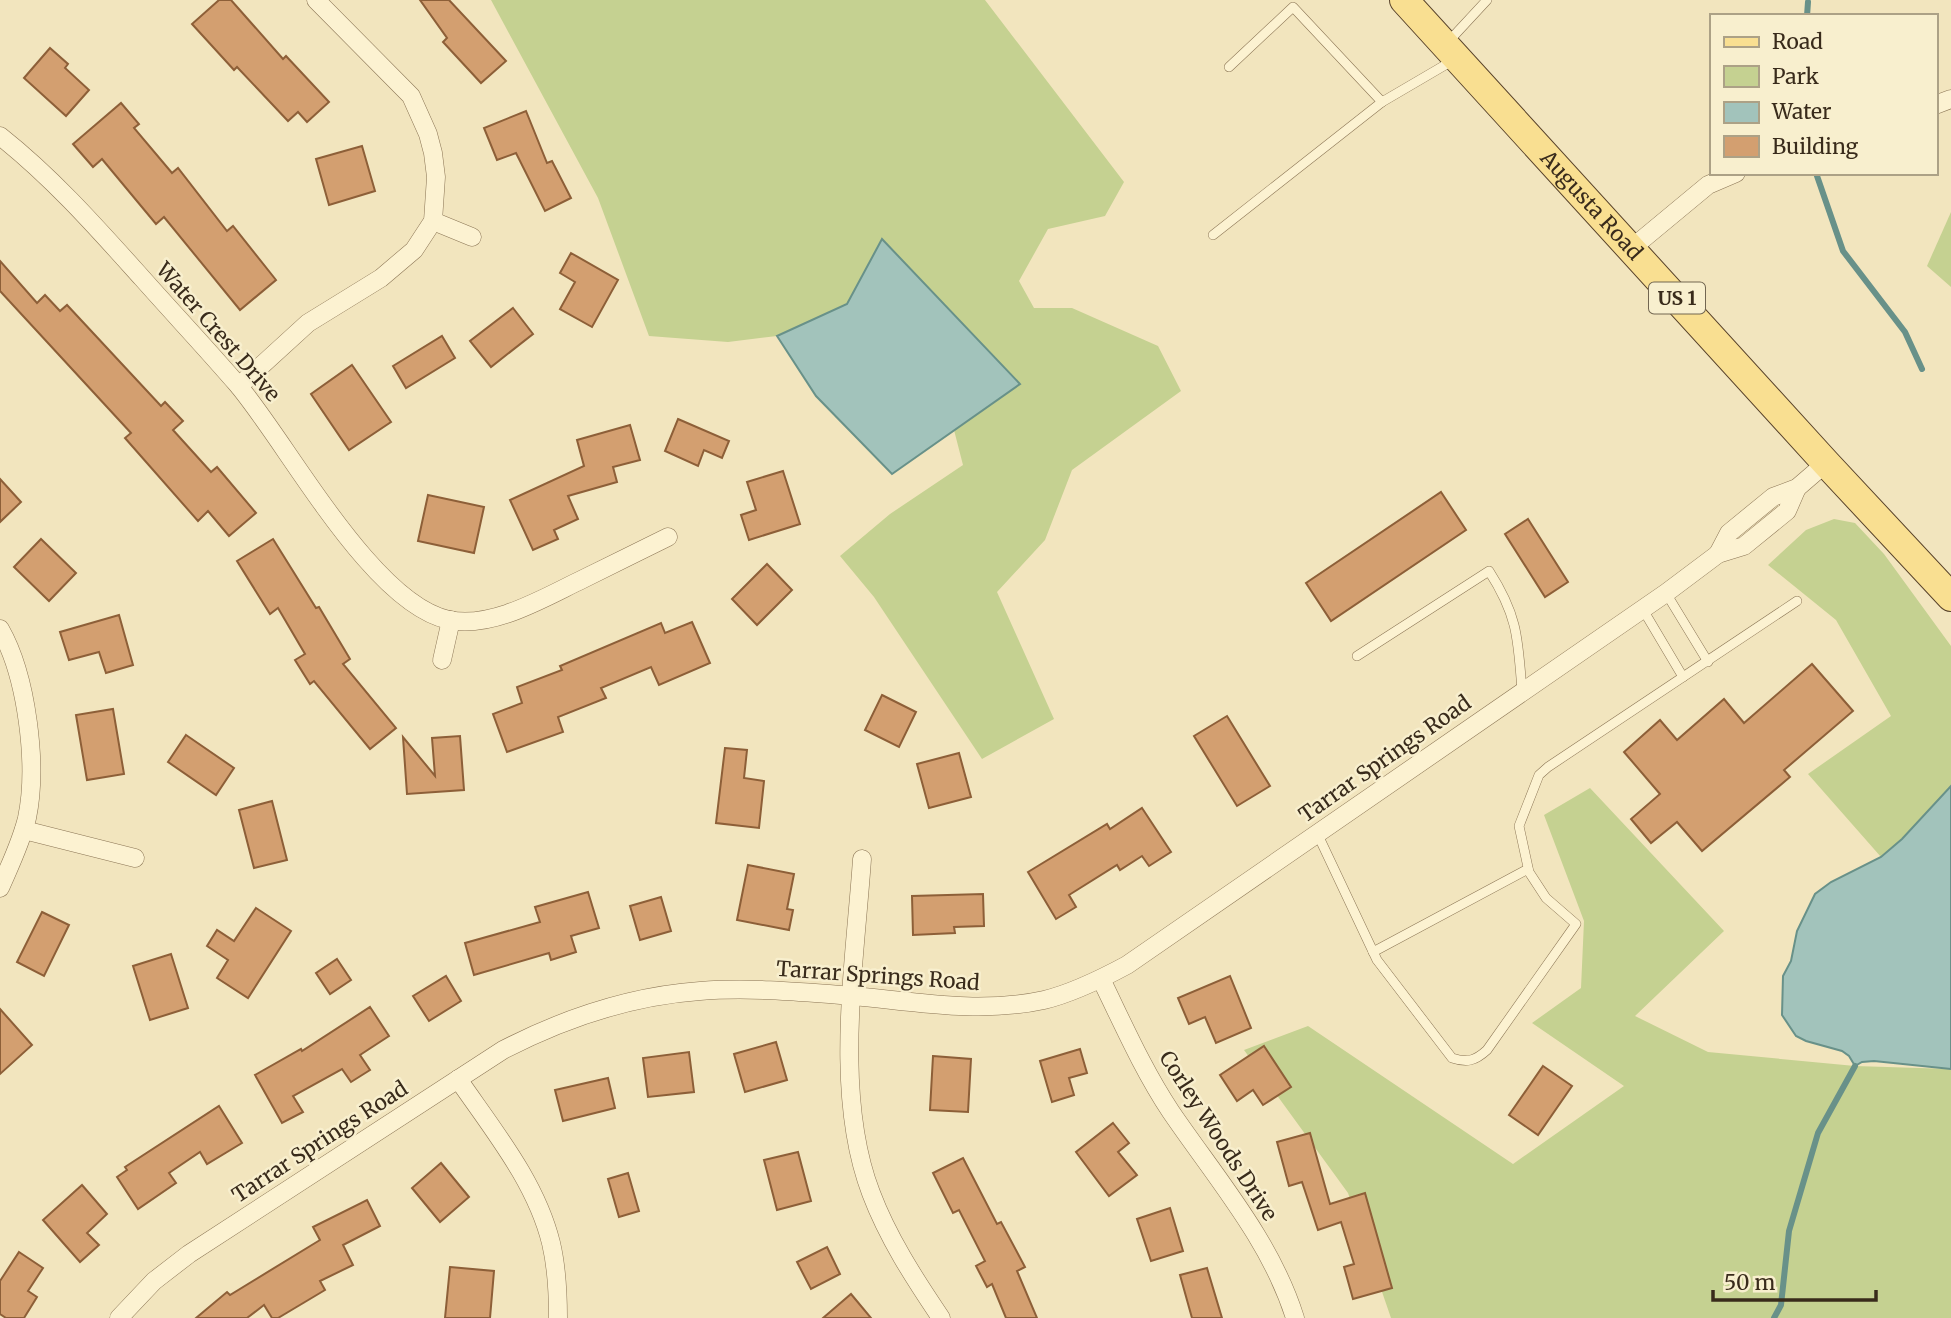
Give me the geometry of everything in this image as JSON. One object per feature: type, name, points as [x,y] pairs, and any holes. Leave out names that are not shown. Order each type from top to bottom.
[{"type":"main road","name":"Augusta Road","points":[[1404,0],[1951,597]]},
{"type":"street","points":[[239,386],[308,323],[390,271],[414,250],[433,221],[436,177],[433,153],[428,134],[411,96],[316,0]]},
{"type":"street","name":"Water Crest Drive","points":[[0,136],[79,208],[239,386],[359,550],[410,602],[428,613],[451,620],[502,615],[531,604],[668,537]]},
{"type":"street","points":[[1632,248],[1708,184],[1730,175]]},
{"type":"street","points":[[433,221],[472,237]]},
{"type":"street","name":"Tarrar Springs Road","points":[[119,1318],[154,1281],[189,1254],[503,1050],[578,1016],[619,1004],[700,991],[742,990],[852,996],[960,1007],[1002,1006],[1043,1000],[1101,979],[1127,965],[1667,593],[1718,554],[1744,546],[1787,511],[1797,488],[1826,463]]},
{"type":"street","points":[[442,660],[451,620]]},
{"type":"street","points":[[0,629],[18,675],[26,713],[30,792],[24,830],[0,888]]},
{"type":"street","points":[[24,830],[135,858]]},
{"type":"street","points":[[862,859],[852,996],[849,1067],[851,1109],[866,1177],[885,1228],[905,1265],[941,1318]]},
{"type":"street","name":"Corley Woods Drive","points":[[1101,979],[1148,1074],[1252,1227],[1273,1263],[1295,1318]]},
{"type":"street","points":[[458,1079],[517,1167],[537,1203],[558,1283],[558,1318]]},
{"type":"lane","points":[[1213,235],[1382,102],[1451,52],[1487,0]]},
{"type":"lane","points":[[1229,66],[1293,7],[1382,102]]},
{"type":"lane","points":[[1357,656],[1489,572],[1504,594],[1513,616],[1522,691]]},
{"type":"lane","points":[[1667,593],[1708,662]]},
{"type":"lane","points":[[1317,833],[1373,952],[1394,984],[1452,1058],[1464,1062],[1478,1058],[1487,1050],[1576,925],[1546,898],[1528,869],[1519,826],[1539,775],[1797,601]]},
{"type":"lane","points":[[1642,608],[1684,677]]},
{"type":"lane","points":[[1373,952],[1528,869]]},
{"type":"green space","points":[[491,0],[985,0],[1124,182],[1105,216],[1048,229],[1019,281],[1034,308],[1072,308],[1158,346],[1181,391],[1072,470],[1045,540],[997,592],[1054,719],[982,759],[874,597],[840,556],[890,514],[963,465],[954,430],[1019,385],[847,304],[777,336],[728,342],[649,336],[598,198]]},
{"type":"green space","points":[[1951,212],[1951,287],[1927,266]]},
{"type":"green space","points":[[1834,519],[1855,523],[1884,554],[1951,646],[1951,786],[1902,839],[1881,857],[1808,774],[1891,716],[1836,620],[1768,565],[1806,530]]},
{"type":"green space","points":[[1590,788],[1724,931],[1635,1016],[1708,1052],[1855,1066],[1951,1069],[1951,1318],[1391,1318],[1348,1193],[1244,1050],[1308,1026],[1513,1164],[1624,1086],[1532,1023],[1581,988],[1584,921],[1544,815]]},
{"type":"water","points":[[882,239],[1020,384],[892,474],[816,396],[777,336],[847,304]]},
{"type":"water","points":[[1951,786],[1951,1069],[1874,1061],[1855,1066],[1842,1051],[1796,1036],[1782,1015],[1783,976],[1791,961],[1797,931],[1815,894],[1831,882],[1881,857],[1902,839]]},
{"type":"building","points":[[219,0],[231,0],[283,59],[286,56],[329,102],[307,122],[298,112],[288,121],[237,67],[234,70],[192,24]]},
{"type":"building","points":[[420,0],[449,0],[506,61],[481,83],[443,42],[447,38]]},
{"type":"building","points":[[50,48],[68,64],[65,68],[89,90],[66,116],[24,78]]},
{"type":"building","points":[[121,103],[139,124],[134,128],[172,173],[178,168],[227,231],[233,226],[276,280],[240,310],[164,217],[156,224],[102,159],[93,167],[73,144]]},
{"type":"building","points":[[526,111],[547,163],[552,161],[571,198],[545,211],[516,153],[497,160],[484,128]]},
{"type":"building","points":[[362,146],[375,191],[329,205],[316,159]]},
{"type":"building","points":[[571,253],[618,280],[592,327],[560,309],[575,282],[560,273]]},
{"type":"building","points":[[0,261],[37,303],[45,295],[60,311],[67,305],[161,406],[165,402],[183,421],[173,430],[211,472],[217,467],[256,513],[229,536],[208,511],[198,521],[125,438],[131,433],[0,291]]},
{"type":"building","points":[[513,308],[533,334],[491,367],[470,341]]},
{"type":"building","points":[[442,336],[455,358],[406,388],[393,366]]},
{"type":"building","points":[[352,365],[391,422],[349,450],[311,394]]},
{"type":"building","points":[[678,419],[729,441],[722,458],[704,450],[698,466],[665,451]]},
{"type":"building","points":[[630,425],[640,460],[613,467],[617,482],[568,496],[578,519],[554,530],[558,539],[533,550],[510,500],[584,466],[577,440]]},
{"type":"building","points":[[783,471],[800,524],[749,540],[741,515],[756,510],[747,482]]},
{"type":"building","points":[[0,479],[21,502],[0,522]]},
{"type":"building","points":[[1441,492],[1466,530],[1331,621],[1306,583]]},
{"type":"building","points":[[428,495],[484,507],[474,553],[418,541]]},
{"type":"building","points":[[1528,519],[1568,582],[1545,597],[1505,534]]},
{"type":"building","points":[[41,539],[76,573],[49,601],[14,567]]},
{"type":"building","points":[[273,539],[350,659],[343,664],[396,728],[370,749],[314,681],[310,684],[295,660],[305,654],[278,608],[270,614],[237,561]]},
{"type":"building","points":[[767,564],[792,590],[757,625],[732,599]]},
{"type":"building","points":[[119,615],[133,665],[106,673],[99,652],[69,660],[60,632]]},
{"type":"building","points":[[692,622],[710,663],[659,685],[651,667],[601,688],[606,698],[558,717],[563,732],[507,752],[493,714],[522,703],[517,687],[562,670],[560,666],[661,623],[665,633]]},
{"type":"building","points":[[1812,664],[1853,711],[1784,770],[1790,777],[1702,851],[1677,822],[1651,843],[1631,819],[1660,794],[1624,752],[1660,720],[1677,740],[1724,699],[1744,723]]},
{"type":"building","points":[[882,695],[916,712],[899,747],[865,730]]},
{"type":"building","points":[[113,709],[124,774],[87,780],[76,715]]},
{"type":"building","points":[[1227,716],[1270,786],[1237,806],[1194,736]]},
{"type":"building","points":[[186,735],[234,768],[216,795],[168,762]]},
{"type":"building","points":[[460,736],[464,790],[407,794],[403,737],[435,776],[432,738]]},
{"type":"building","points":[[725,748],[747,750],[744,778],[764,781],[759,828],[716,823]]},
{"type":"building","points":[[959,753],[971,797],[929,808],[917,764]]},
{"type":"building","points":[[272,801],[287,860],[254,868],[239,810]]},
{"type":"building","points":[[1142,808],[1171,852],[1149,866],[1142,856],[1120,870],[1117,865],[1069,895],[1076,907],[1056,919],[1028,872],[1107,824],[1110,829]]},
{"type":"building","points":[[748,865],[794,874],[787,909],[793,910],[789,930],[737,920]]},
{"type":"building","points":[[588,892],[599,928],[571,936],[576,952],[551,960],[549,953],[474,975],[465,943],[540,922],[535,907]]},
{"type":"building","points":[[983,894],[984,926],[954,927],[955,933],[913,935],[912,896]]},
{"type":"building","points":[[661,897],[671,931],[640,940],[630,906]]},
{"type":"building","points":[[256,908],[291,931],[248,998],[217,978],[228,960],[207,946],[217,930],[234,941]]},
{"type":"building","points":[[42,912],[69,925],[44,976],[17,962]]},
{"type":"building","points":[[171,954],[188,1008],[150,1020],[133,966]]},
{"type":"building","points":[[337,959],[351,980],[330,994],[316,973]]},
{"type":"building","points":[[446,976],[461,1001],[429,1021],[413,996]]},
{"type":"building","points":[[1230,976],[1251,1028],[1216,1043],[1205,1017],[1189,1024],[1178,998]]},
{"type":"building","points":[[370,1007],[389,1036],[360,1055],[370,1070],[351,1082],[342,1069],[293,1096],[303,1112],[282,1123],[255,1075],[301,1049],[302,1051]]},
{"type":"building","points":[[0,1009],[32,1045],[0,1074]]},
{"type":"building","points":[[776,1042],[787,1080],[745,1092],[734,1054]]},
{"type":"building","points":[[1264,1046],[1291,1087],[1263,1105],[1253,1090],[1237,1101],[1220,1075]]},
{"type":"building","points":[[1080,1049],[1087,1073],[1069,1078],[1074,1095],[1052,1102],[1040,1061]]},
{"type":"building","points":[[689,1052],[694,1092],[648,1097],[643,1058]]},
{"type":"building","points":[[933,1056],[971,1059],[968,1112],[930,1110]]},
{"type":"building","points":[[1543,1066],[1572,1086],[1538,1135],[1509,1115]]},
{"type":"building","points":[[608,1078],[615,1108],[563,1121],[555,1090]]},
{"type":"building","points":[[219,1106],[242,1143],[207,1164],[200,1152],[169,1173],[176,1183],[138,1209],[117,1177],[127,1170],[125,1167]]},
{"type":"building","points":[[1113,1123],[1129,1143],[1118,1152],[1137,1175],[1109,1196],[1076,1152]]},
{"type":"building","points":[[1310,1133],[1330,1204],[1365,1193],[1392,1288],[1353,1299],[1344,1267],[1354,1264],[1341,1222],[1318,1230],[1302,1182],[1289,1186],[1277,1142]]},
{"type":"building","points":[[798,1152],[811,1201],[777,1210],[764,1160]]},
{"type":"building","points":[[963,1158],[997,1224],[1001,1222],[1025,1267],[1017,1271],[1037,1318],[1006,1318],[992,1284],[987,1287],[976,1266],[985,1261],[959,1210],[953,1213],[933,1173]]},
{"type":"building","points":[[441,1163],[469,1197],[440,1222],[412,1188]]},
{"type":"building","points":[[628,1173],[639,1211],[619,1217],[608,1179]]},
{"type":"building","points":[[82,1185],[107,1214],[87,1233],[99,1245],[80,1262],[43,1220]]},
{"type":"building","points":[[367,1200],[380,1226],[343,1245],[353,1265],[320,1281],[325,1290],[278,1318],[272,1318],[264,1305],[247,1318],[196,1318],[227,1292],[230,1295],[320,1240],[313,1227]]},
{"type":"building","points":[[1170,1208],[1183,1251],[1151,1261],[1137,1219]]},
{"type":"building","points":[[827,1247],[840,1274],[811,1289],[797,1262]]},
{"type":"building","points":[[19,1252],[43,1268],[28,1291],[37,1297],[24,1318],[6,1318],[0,1314],[0,1281]]},
{"type":"building","points":[[450,1267],[494,1271],[490,1318],[445,1318]]},
{"type":"building","points":[[1207,1268],[1222,1318],[1192,1318],[1180,1275]]},
{"type":"building","points":[[851,1294],[871,1318],[823,1318]]},
{"type":"waterway","points":[[1807,14],[1808,2]]},
{"type":"waterway","points":[[1817,175],[1843,251],[1905,332],[1922,369]]},
{"type":"waterway","points":[[1774,1318],[1781,1305],[1789,1231],[1818,1133],[1855,1066]]}]
